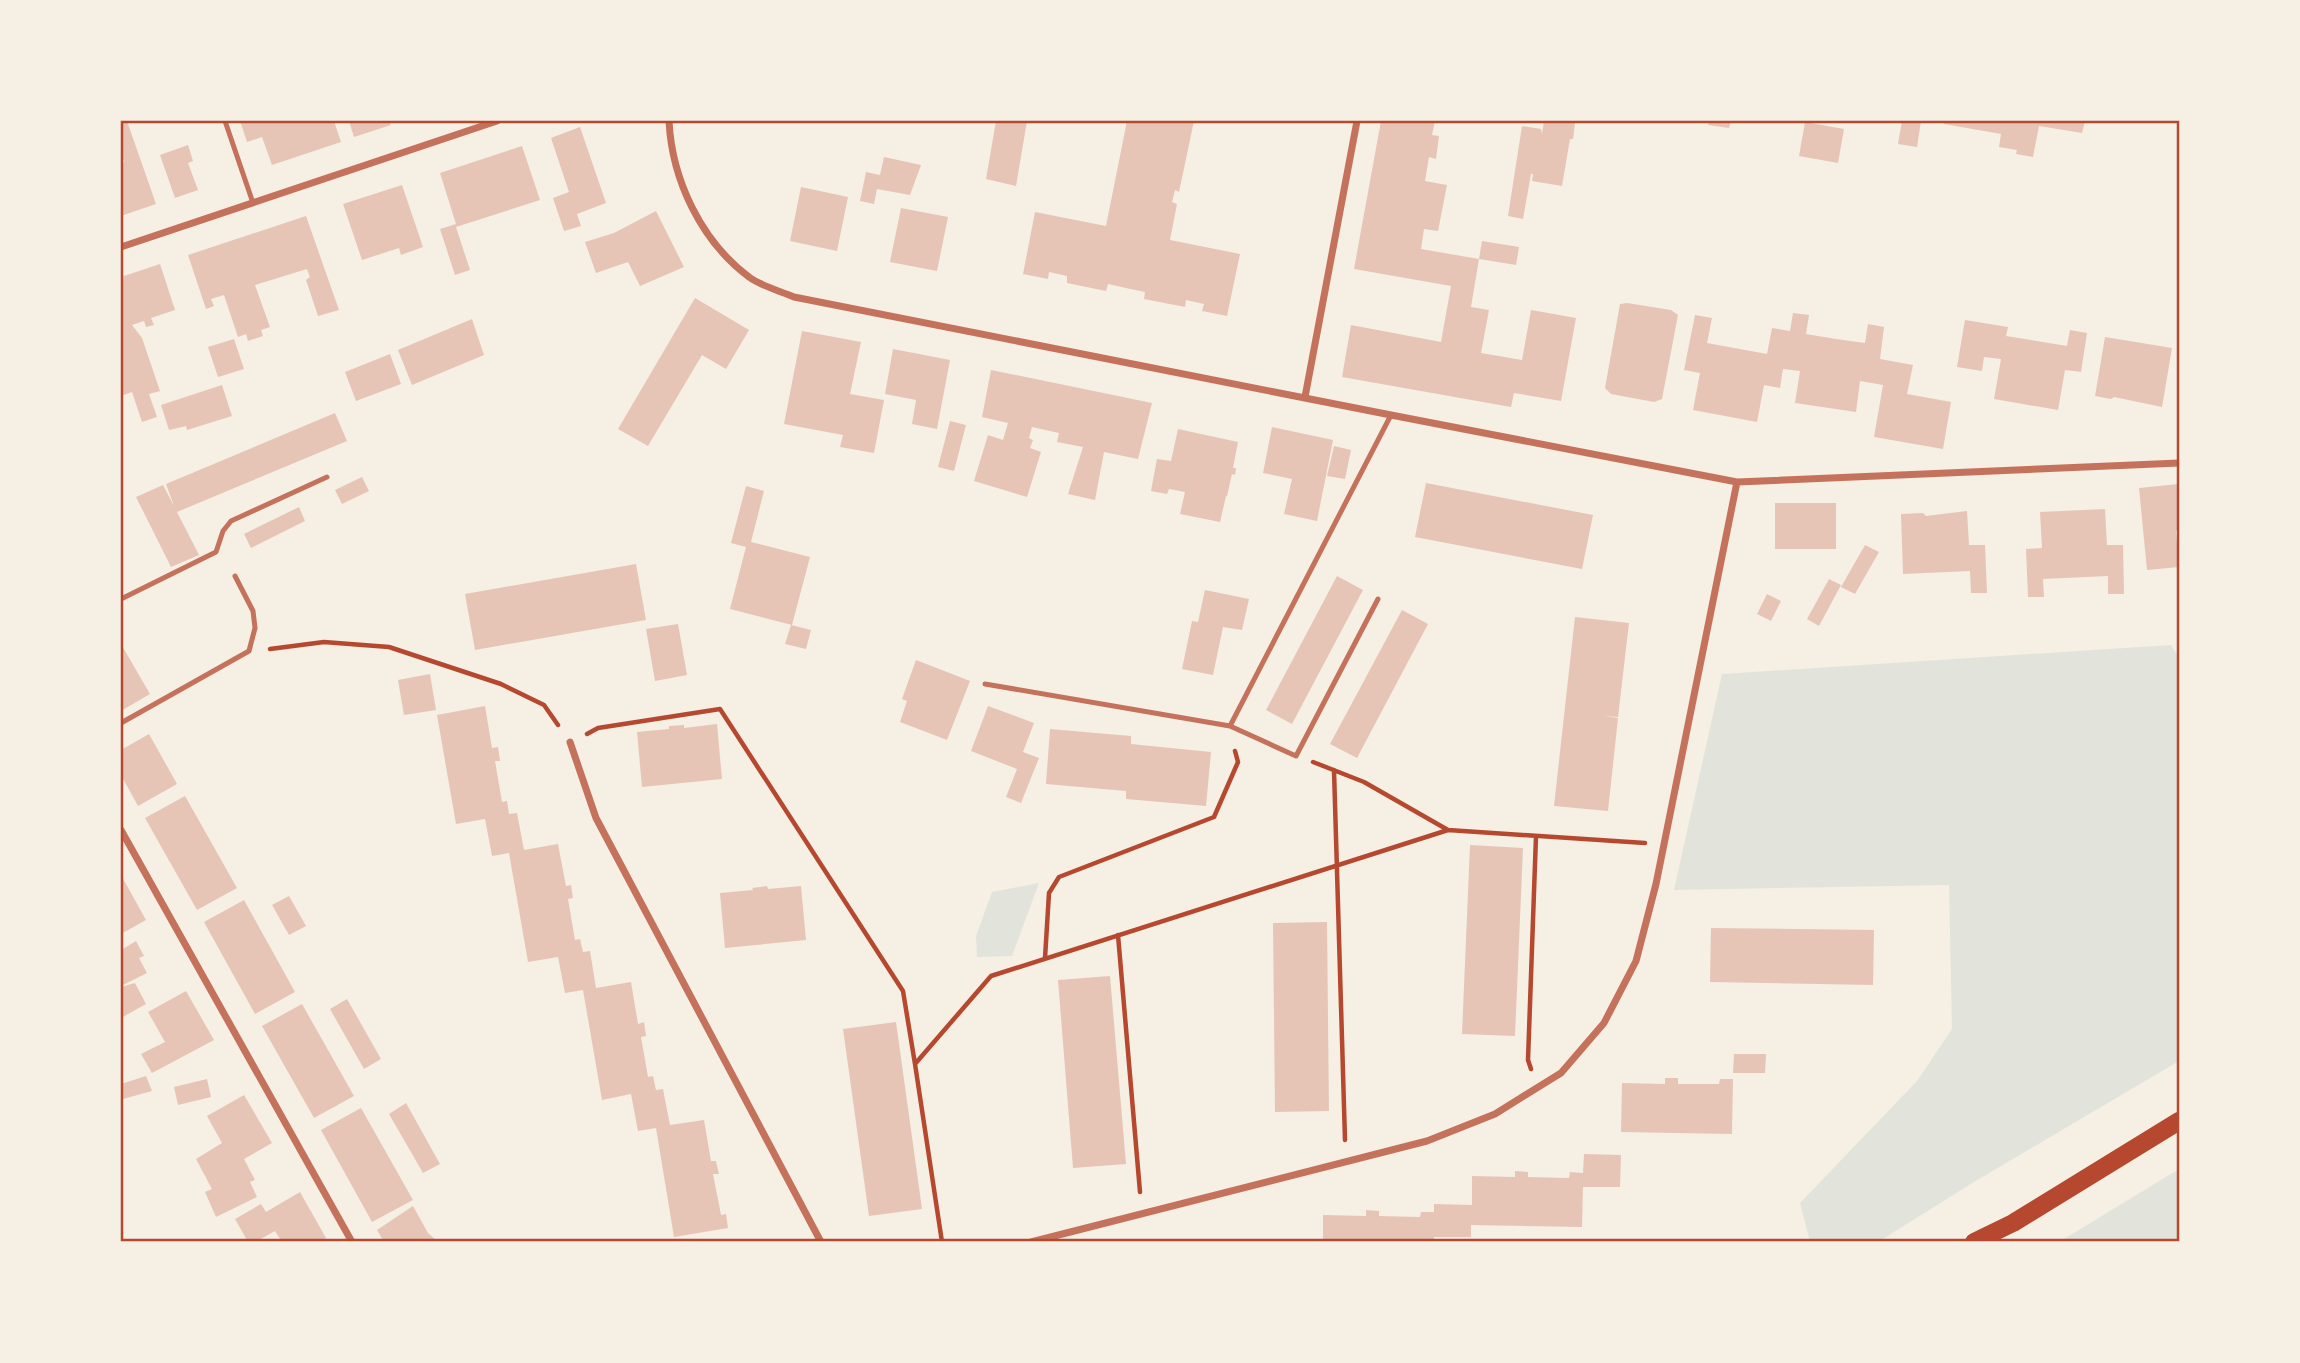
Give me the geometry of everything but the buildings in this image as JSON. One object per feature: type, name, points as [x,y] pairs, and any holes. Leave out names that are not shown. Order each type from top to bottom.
[{"type":"main road","points":[[1975,1242],[2013,1223],[2179,1121]]},
{"type":"street","points":[[121,247],[497,121]]},
{"type":"street","points":[[669,121],[670,135],[688,203],[715,244],[750,278],[794,297],[1737,482],[2179,463]]},
{"type":"street","points":[[1305,397],[1357,121]]},
{"type":"street","points":[[1031,1242],[1427,1141],[1495,1114],[1561,1073],[1604,1023],[1636,961],[1664,844],[1737,482]]},
{"type":"street","points":[[570,742],[596,818],[821,1242]]},
{"type":"street","points":[[121,830],[352,1242]]},
{"type":"lane","points":[[225,121],[253,203]]},
{"type":"lane","points":[[1230,726],[1391,415]]},
{"type":"lane","points":[[121,599],[216,552],[223,531],[231,521],[327,477]]},
{"type":"lane","points":[[121,723],[249,651],[255,628],[253,611],[236,576]]},
{"type":"lane","points":[[985,684],[1230,726],[1296,756],[1378,599]]},
{"type":"path","points":[[249,651],[324,642],[388,647],[501,684],[544,705],[570,742],[598,728],[720,709],[902,991],[942,1242]]},
{"type":"path","points":[[1045,958],[1048,893],[1059,877],[1214,817],[1238,762],[1230,726]]},
{"type":"path","points":[[1296,756],[1364,782],[1448,830]]},
{"type":"path","points":[[1334,770],[1345,1161]]},
{"type":"path","points":[[915,1064],[991,976],[1448,830],[1664,844]]},
{"type":"path","points":[[1536,836],[1528,1060],[1537,1088]]},
{"type":"path","points":[[1118,935],[1142,1214]]},
{"type":"shaded area","points":[[2171,645],[2179,658],[2179,1061],[1878,1242],[1810,1242],[1800,1203],[1917,1081],[1952,1029],[1949,885],[1674,890],[1722,674]]},
{"type":"shaded area","points":[[1039,883],[1012,956],[977,957],[976,936],[992,892]]},
{"type":"shaded area","points":[[2179,1169],[2179,1242],[2059,1242]]}]
